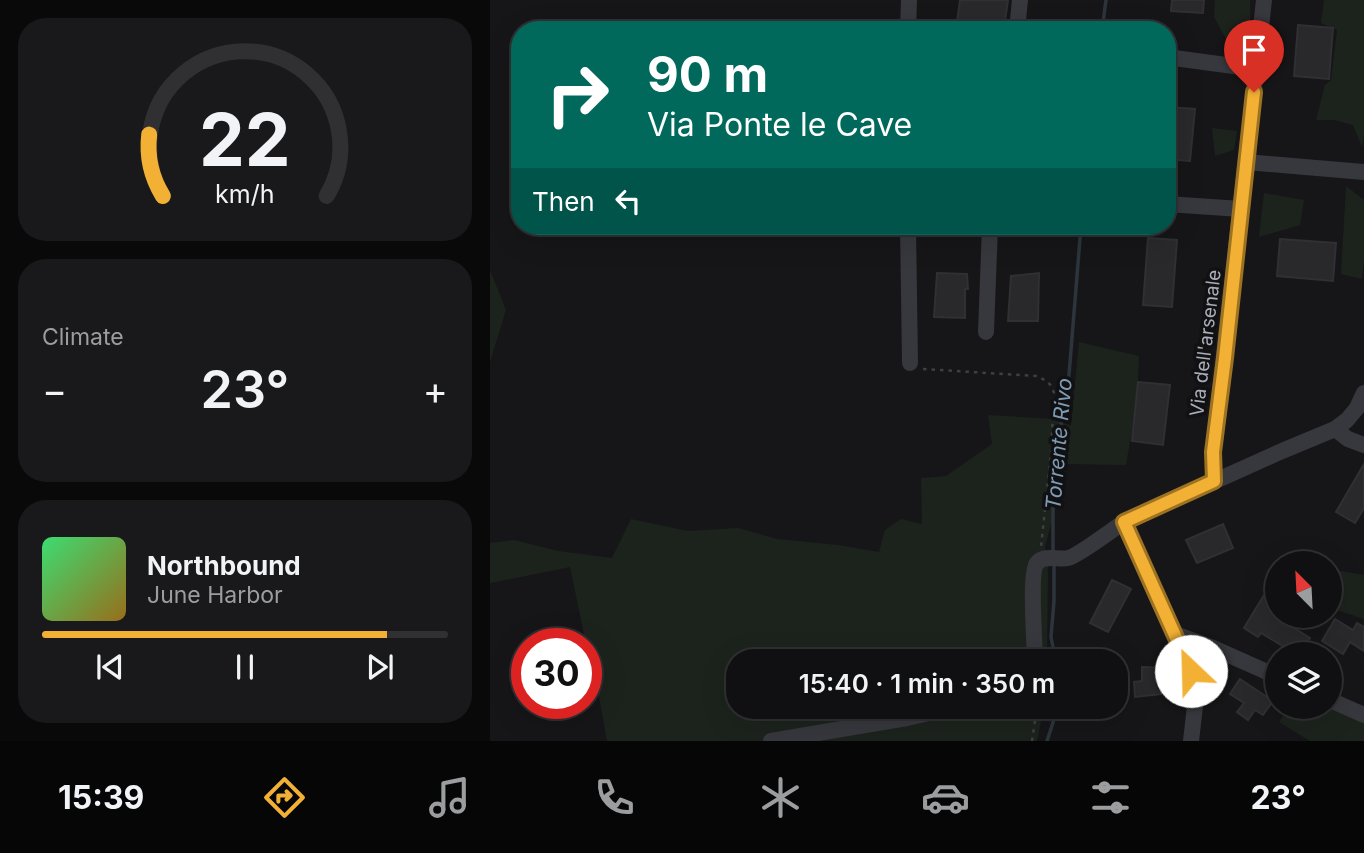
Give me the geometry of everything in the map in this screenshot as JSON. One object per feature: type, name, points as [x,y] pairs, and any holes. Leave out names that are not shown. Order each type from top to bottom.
[{"type":"street","points":[[908,21],[909,0]]},
{"type":"street","points":[[1018,21],[1020,0]]},
{"type":"street","name":"Via dell'arsenale","points":[[1214,481],[1213,452],[1264,0]]},
{"type":"street","points":[[1176,58],[1256,69]]},
{"type":"street","points":[[1246,162],[1364,172]]},
{"type":"street","points":[[1176,205],[1241,209]]},
{"type":"street","points":[[908,235],[910,363]]},
{"type":"street","points":[[986,332],[990,235]]},
{"type":"street","points":[[1034,649],[1032,590],[1035,565],[1041,559],[1066,558],[1124,522],[1335,429],[1357,408],[1364,393]]},
{"type":"street","points":[[1335,429],[1348,439],[1364,445]]},
{"type":"street","points":[[1124,522],[1197,689],[1191,741]]},
{"type":"street","points":[[1175,635],[1265,671]]},
{"type":"street","points":[[1342,705],[1364,715]]},
{"type":"street","points":[[771,741],[900,719]]},
{"type":"path","points":[[910,363],[918,368],[1036,376],[1052,385],[1054,393],[1051,453],[1041,559]]},
{"type":"path","points":[[1032,741],[1035,719]]},
{"type":"shaded area","points":[[1215,0],[1250,0],[1251,46],[1233,52],[1214,17]]},
{"type":"shaded area","points":[[1324,0],[1364,0],[1362,147],[1353,125],[1334,120],[1316,120],[1325,85],[1331,80],[1337,30],[1321,23]]},
{"type":"shaded area","points":[[1212,128],[1237,131],[1234,150],[1215,156]]},
{"type":"shaded area","points":[[1346,186],[1364,200],[1362,279],[1341,274]]},
{"type":"shaded area","points":[[1264,193],[1304,200],[1300,225],[1259,237]]},
{"type":"shaded area","points":[[490,270],[506,310],[490,362]]},
{"type":"shaded area","points":[[1079,342],[1139,356],[1137,400],[1126,465],[1067,464],[1045,547],[1048,564],[1047,649],[726,649],[726,719],[1042,719],[1037,741],[607,741],[602,714],[602,628],[583,628],[570,567],[490,583],[490,543],[514,540],[558,551],[612,558],[631,519],[688,531],[738,528],[777,539],[879,552],[885,530],[901,519],[922,524],[921,478],[946,476],[992,444],[988,415],[1054,419],[1071,426]]},
{"type":"shaded area","points":[[1342,571],[1364,575],[1364,619],[1342,612]]},
{"type":"shaded area","points":[[1342,713],[1364,723],[1364,741],[1310,741],[1279,722],[1281,719],[1342,719]]},
{"type":"building","points":[[960,0],[1008,0],[1005,21],[957,21]]},
{"type":"building","points":[[1172,0],[1204,0],[1203,13],[1171,11]]},
{"type":"building","points":[[1298,25],[1333,28],[1329,79],[1294,76]]},
{"type":"building","points":[[1176,108],[1195,109],[1190,161],[1176,160]]},
{"type":"building","points":[[1148,238],[1177,240],[1172,307],[1143,305]]},
{"type":"building","points":[[1280,239],[1336,243],[1333,281],[1277,276]]},
{"type":"building","points":[[937,273],[967,274],[965,318],[934,317]]},
{"type":"building","points":[[1039,273],[1038,321],[1008,321],[1011,276]]},
{"type":"building","points":[[1138,382],[1170,385],[1163,445],[1132,441]]},
{"type":"building","points":[[1364,464],[1364,508],[1355,523],[1336,512]]},
{"type":"building","points":[[1223,524],[1233,548],[1197,563],[1186,540]]},
{"type":"building","points":[[1112,580],[1131,589],[1108,632],[1090,623]]},
{"type":"building","points":[[1265,593],[1265,628],[1294,628],[1310,638],[1307,642],[1276,642],[1261,633],[1258,637],[1244,628]]},
{"type":"building","points":[[1342,623],[1353,630],[1357,623],[1364,627],[1364,651],[1350,642],[1343,654],[1342,642],[1322,641],[1330,628],[1342,628]]},
{"type":"building","points":[[1142,667],[1167,668],[1166,686],[1160,686],[1161,694],[1135,697],[1134,682],[1142,681]]},
{"type":"building","points":[[1240,679],[1265,696],[1265,712],[1263,715],[1255,710],[1248,720],[1237,712],[1244,703],[1230,694]]},
{"type":"waterway","name":"Torrente Rivo","points":[[1103,21],[1106,0]]},
{"type":"waterway","name":"Torrente Rivo","points":[[1053,555],[1053,499],[1059,436],[1069,375],[1080,235]]},
{"type":"waterway","name":"Torrente Rivo","points":[[1053,649],[1051,637],[1054,562]]},
{"type":"waterway","name":"Torrente Rivo","points":[[1047,741],[1054,719]]},
{"type":"route","points":[[1191,671],[1124,522],[1214,481],[1213,452],[1254,92]]}]
